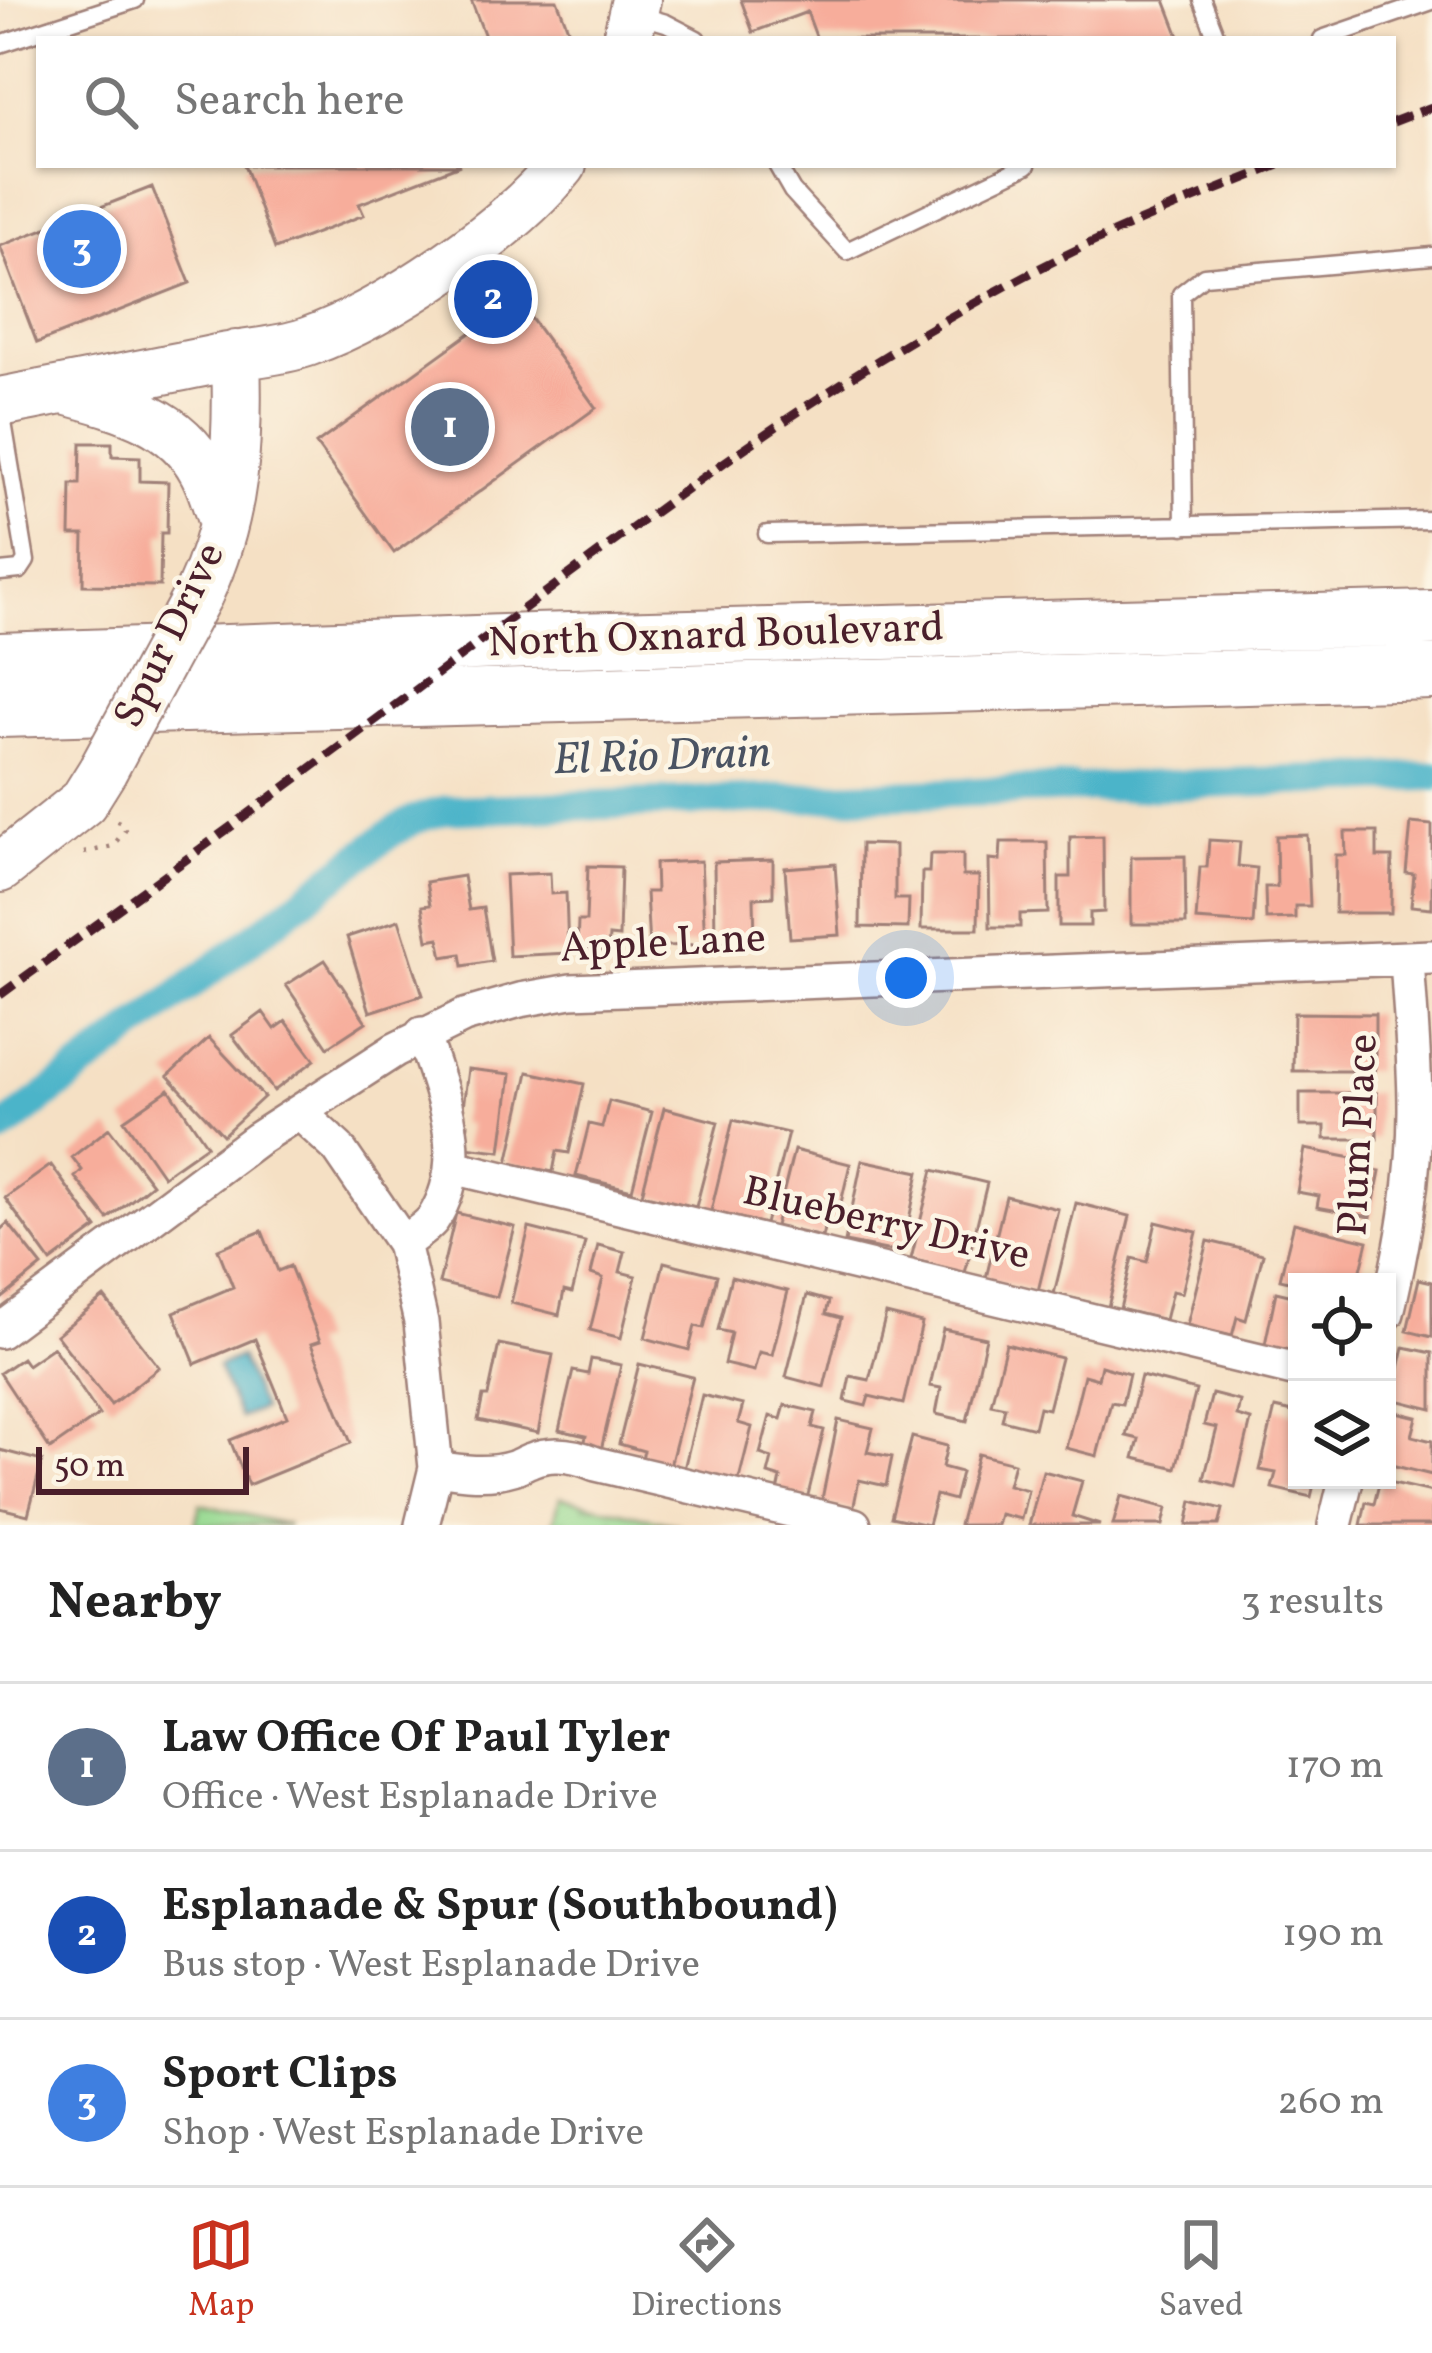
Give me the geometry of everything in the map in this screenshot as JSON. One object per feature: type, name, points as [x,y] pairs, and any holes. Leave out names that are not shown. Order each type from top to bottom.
[{"type":"main road","name":"North Oxnard Boulevard","points":[[0,660],[1432,618]]},
{"type":"main road","name":"North Oxnard Boulevard","points":[[0,710],[1419,678]]},
{"type":"street","points":[[0,402],[303,343],[374,311],[451,262],[514,215],[559,168]]},
{"type":"street","name":"Spur Drive","points":[[0,868],[83,802],[216,557],[234,461],[236,355]]},
{"type":"street","points":[[63,390],[122,405],[179,438],[203,469],[225,528]]},
{"type":"street","name":"Apple Lane","points":[[0,1331],[257,1138],[422,1034],[501,1005],[571,992],[1420,958]]},
{"type":"street","name":"Plum Place","points":[[1396,1275],[1412,1180],[1420,958]]},
{"type":"street","points":[[404,1243],[431,1222],[454,1167],[446,1107],[422,1034]]},
{"type":"street","points":[[300,1112],[338,1148],[404,1243],[421,1322],[436,1468],[422,1525]]},
{"type":"street","name":"Blueberry Drive","points":[[454,1167],[1288,1368]]},
{"type":"street","points":[[436,1468],[472,1473],[512,1469],[552,1454],[579,1457],[854,1525]]},
{"type":"street","points":[[1335,1525],[1344,1489]]},
{"type":"lane","points":[[0,44],[135,0]]},
{"type":"lane","points":[[1202,0],[1215,36]]},
{"type":"lane","points":[[1331,36],[1432,1]]},
{"type":"lane","points":[[632,18],[666,23],[691,36]]},
{"type":"lane","points":[[779,168],[792,191],[847,251],[1021,168]]},
{"type":"lane","points":[[1184,526],[1181,294],[1204,276],[1432,256]]},
{"type":"lane","points":[[0,402],[8,495],[26,561],[20,569],[0,572]]},
{"type":"lane","points":[[767,534],[1432,520]]},
{"type":"green space","points":[[560,1497],[680,1525],[553,1525]]},
{"type":"green space","points":[[200,1504],[288,1525],[195,1525]]},
{"type":"water","points":[[240,1357],[262,1409],[240,1418],[217,1367]]},
{"type":"building","points":[[471,0],[557,0],[571,36],[485,36]]},
{"type":"building","points":[[741,0],[1165,0],[1179,36],[816,36],[807,12],[753,32]]},
{"type":"building","points":[[245,168],[452,168],[359,204],[364,215],[275,249]]},
{"type":"building","points":[[152,187],[190,283],[37,343],[0,246]]},
{"type":"building","points":[[517,299],[596,408],[394,553],[316,444]]},
{"type":"building","points":[[81,443],[112,443],[112,456],[140,457],[140,481],[168,482],[160,586],[83,585],[84,535],[70,535],[71,484],[80,484]]},
{"type":"building","points":[[1411,823],[1432,825],[1432,908],[1411,906],[1414,874],[1406,873]]},
{"type":"building","points":[[1345,832],[1377,832],[1377,857],[1392,857],[1391,913],[1335,913],[1336,855],[1346,855]]},
{"type":"building","points":[[1307,835],[1310,906],[1295,906],[1295,918],[1266,919],[1265,887],[1277,887],[1276,836]]},
{"type":"building","points":[[1103,836],[1104,912],[1090,913],[1090,926],[1059,926],[1059,877],[1070,877],[1070,837]]},
{"type":"building","points":[[1209,840],[1240,842],[1238,866],[1257,868],[1253,924],[1196,920],[1200,867],[1207,867]]},
{"type":"building","points":[[1001,842],[1047,842],[1048,913],[1020,914],[1020,927],[990,927],[989,859],[1000,860]]},
{"type":"building","points":[[861,844],[895,845],[895,899],[909,899],[908,928],[860,927]]},
{"type":"building","points":[[930,854],[963,854],[963,876],[979,876],[978,929],[921,929],[922,872],[929,872]]},
{"type":"building","points":[[1185,856],[1186,924],[1131,924],[1131,857]]},
{"type":"building","points":[[773,860],[773,897],[754,898],[755,941],[715,942],[714,862]]},
{"type":"building","points":[[701,861],[705,944],[649,947],[646,892],[656,892],[655,863]]},
{"type":"building","points":[[835,864],[840,935],[790,938],[785,868]]},
{"type":"building","points":[[588,866],[621,867],[619,937],[609,936],[608,951],[577,950],[578,921],[586,921]]},
{"type":"building","points":[[550,873],[551,894],[566,893],[568,953],[509,956],[505,875]]},
{"type":"building","points":[[463,876],[469,910],[483,908],[492,961],[463,966],[461,954],[443,957],[439,938],[428,940],[422,906],[430,905],[426,882]]},
{"type":"building","points":[[399,920],[423,995],[370,1012],[347,937]]},
{"type":"building","points":[[325,960],[366,1022],[328,1047],[286,985]]},
{"type":"building","points":[[263,1012],[275,1029],[286,1021],[315,1060],[274,1091],[232,1035]]},
{"type":"building","points":[[1294,1013],[1375,1014],[1375,1071],[1293,1071]]},
{"type":"building","points":[[209,1038],[264,1097],[223,1135],[168,1076]]},
{"type":"building","points":[[468,1069],[511,1074],[501,1151],[465,1147],[468,1124],[461,1123]]},
{"type":"building","points":[[528,1072],[584,1084],[569,1153],[557,1151],[553,1172],[508,1163]]},
{"type":"building","points":[[169,1089],[207,1145],[163,1176],[124,1120]]},
{"type":"building","points":[[1300,1093],[1377,1093],[1377,1139],[1325,1139],[1325,1126],[1300,1126]]},
{"type":"building","points":[[609,1101],[652,1112],[632,1190],[576,1176],[589,1124],[602,1127]]},
{"type":"building","points":[[664,1108],[718,1122],[696,1207],[642,1194]]},
{"type":"building","points":[[733,1120],[788,1133],[765,1224],[711,1211]]},
{"type":"building","points":[[109,1128],[152,1184],[108,1219],[75,1177],[82,1170],[72,1157]]},
{"type":"building","points":[[1305,1149],[1352,1158],[1351,1166],[1380,1171],[1371,1217],[1317,1207],[1319,1196],[1297,1192]]},
{"type":"building","points":[[794,1150],[850,1164],[836,1224],[826,1221],[822,1237],[775,1226]]},
{"type":"building","points":[[862,1160],[919,1172],[902,1253],[845,1242]]},
{"type":"building","points":[[51,1165],[97,1228],[51,1262],[5,1198]]},
{"type":"building","points":[[933,1170],[987,1183],[965,1273],[911,1259]]},
{"type":"building","points":[[1006,1196],[1058,1209],[1038,1291],[986,1278]]},
{"type":"building","points":[[1076,1203],[1130,1216],[1108,1307],[1054,1294]]},
{"type":"building","points":[[456,1213],[515,1227],[497,1297],[439,1283]]},
{"type":"building","points":[[1156,1222],[1197,1232],[1182,1293],[1172,1291],[1165,1320],[1120,1309],[1132,1258],[1147,1262]]},
{"type":"building","points":[[8,1223],[42,1266],[0,1300],[0,1230]]},
{"type":"building","points":[[1294,1223],[1368,1241],[1360,1273],[1288,1273],[1288,1281],[1280,1279]]},
{"type":"building","points":[[529,1228],[585,1242],[572,1293],[564,1291],[559,1315],[511,1303]]},
{"type":"building","points":[[262,1231],[278,1271],[290,1266],[320,1341],[311,1344],[351,1443],[248,1485],[230,1440],[287,1417],[255,1339],[195,1364],[174,1312],[233,1287],[218,1249]]},
{"type":"building","points":[[1208,1241],[1263,1254],[1246,1320],[1237,1317],[1232,1336],[1187,1325]]},
{"type":"building","points":[[598,1245],[625,1252],[620,1272],[636,1276],[621,1338],[590,1330],[603,1278],[591,1274]]},
{"type":"building","points":[[664,1262],[717,1275],[704,1328],[695,1326],[689,1350],[645,1338]]},
{"type":"building","points":[[731,1277],[788,1291],[772,1355],[759,1352],[754,1371],[724,1364],[731,1333],[718,1330]]},
{"type":"building","points":[[1419,1279],[1432,1282],[1432,1337],[1407,1331]]},
{"type":"building","points":[[1276,1292],[1288,1295],[1288,1354],[1264,1349]]},
{"type":"building","points":[[807,1295],[829,1301],[826,1314],[841,1318],[824,1387],[786,1377]]},
{"type":"building","points":[[104,1297],[159,1367],[111,1405],[56,1335]]},
{"type":"building","points":[[886,1314],[922,1323],[903,1404],[869,1396],[866,1406],[845,1401],[850,1376],[869,1380]]},
{"type":"building","points":[[943,1329],[986,1338],[967,1421],[936,1414],[941,1388],[930,1386]]},
{"type":"building","points":[[499,1344],[553,1355],[538,1433],[478,1420]]},
{"type":"building","points":[[1006,1344],[1061,1358],[1048,1409],[1039,1407],[1034,1428],[1002,1420],[1005,1407],[991,1404]]},
{"type":"building","points":[[53,1347],[99,1415],[50,1449],[0,1373],[22,1358],[27,1365]]},
{"type":"building","points":[[1404,1347],[1432,1353],[1432,1409],[1396,1400]]},
{"type":"building","points":[[591,1359],[621,1365],[601,1450],[584,1446],[586,1436],[559,1430],[573,1371],[588,1374]]},
{"type":"building","points":[[639,1364],[693,1377],[670,1466],[642,1458],[644,1451],[619,1444]]},
{"type":"building","points":[[1101,1366],[1129,1374],[1122,1404],[1111,1402],[1097,1456],[1066,1448],[1084,1375],[1098,1379]]},
{"type":"building","points":[[1141,1376],[1196,1390],[1176,1468],[1134,1458],[1139,1439],[1126,1436]]},
{"type":"building","points":[[1212,1394],[1240,1401],[1237,1416],[1251,1420],[1235,1487],[1204,1479],[1217,1428],[1204,1425]]},
{"type":"building","points":[[702,1395],[743,1405],[738,1423],[752,1427],[738,1483],[684,1469]]},
{"type":"building","points":[[785,1405],[816,1412],[812,1427],[824,1430],[807,1499],[778,1492],[781,1478],[768,1474],[772,1458],[760,1454],[770,1416],[781,1419]]},
{"type":"building","points":[[1275,1408],[1288,1411],[1288,1489],[1313,1489],[1311,1497],[1272,1488],[1276,1473],[1260,1470]]},
{"type":"building","points":[[1396,1412],[1417,1417],[1412,1436],[1432,1441],[1432,1475],[1396,1466]]},
{"type":"building","points":[[838,1420],[873,1428],[867,1452],[892,1457],[886,1486],[859,1480],[853,1510],[821,1504]]},
{"type":"building","points":[[912,1437],[947,1446],[942,1467],[961,1472],[954,1500],[936,1495],[928,1525],[891,1517]]},
{"type":"building","points":[[0,1450],[42,1461],[28,1515],[0,1508]]},
{"type":"building","points":[[978,1454],[1014,1463],[1008,1485],[1028,1490],[1021,1519],[1000,1514],[997,1525],[959,1525]]},
{"type":"building","points":[[1043,1471],[1082,1481],[1072,1516],[1100,1525],[1029,1525]]},
{"type":"building","points":[[1396,1484],[1432,1492],[1432,1525],[1361,1525],[1366,1502],[1374,1504],[1378,1489],[1396,1489]]},
{"type":"building","points":[[1121,1496],[1167,1508],[1163,1525],[1113,1525]]},
{"type":"building","points":[[1192,1501],[1223,1509],[1219,1525],[1187,1525]]},
{"type":"waterway","name":"El Rio Drain","points":[[0,1131],[388,835],[413,820],[446,810],[1432,776]]},
{"type":"railway","points":[[1396,121],[1432,107]]},
{"type":"railway","points":[[0,995],[671,500],[820,398],[896,349],[1054,261],[1272,168]]},
{"type":"place","name":"Sport Clips","points":[[82,249]]},
{"type":"place","name":"Esplanade & Spur (Southbound)","points":[[493,299]]},
{"type":"place","name":"Law Office Of Paul Tyler","points":[[450,427]]}]
